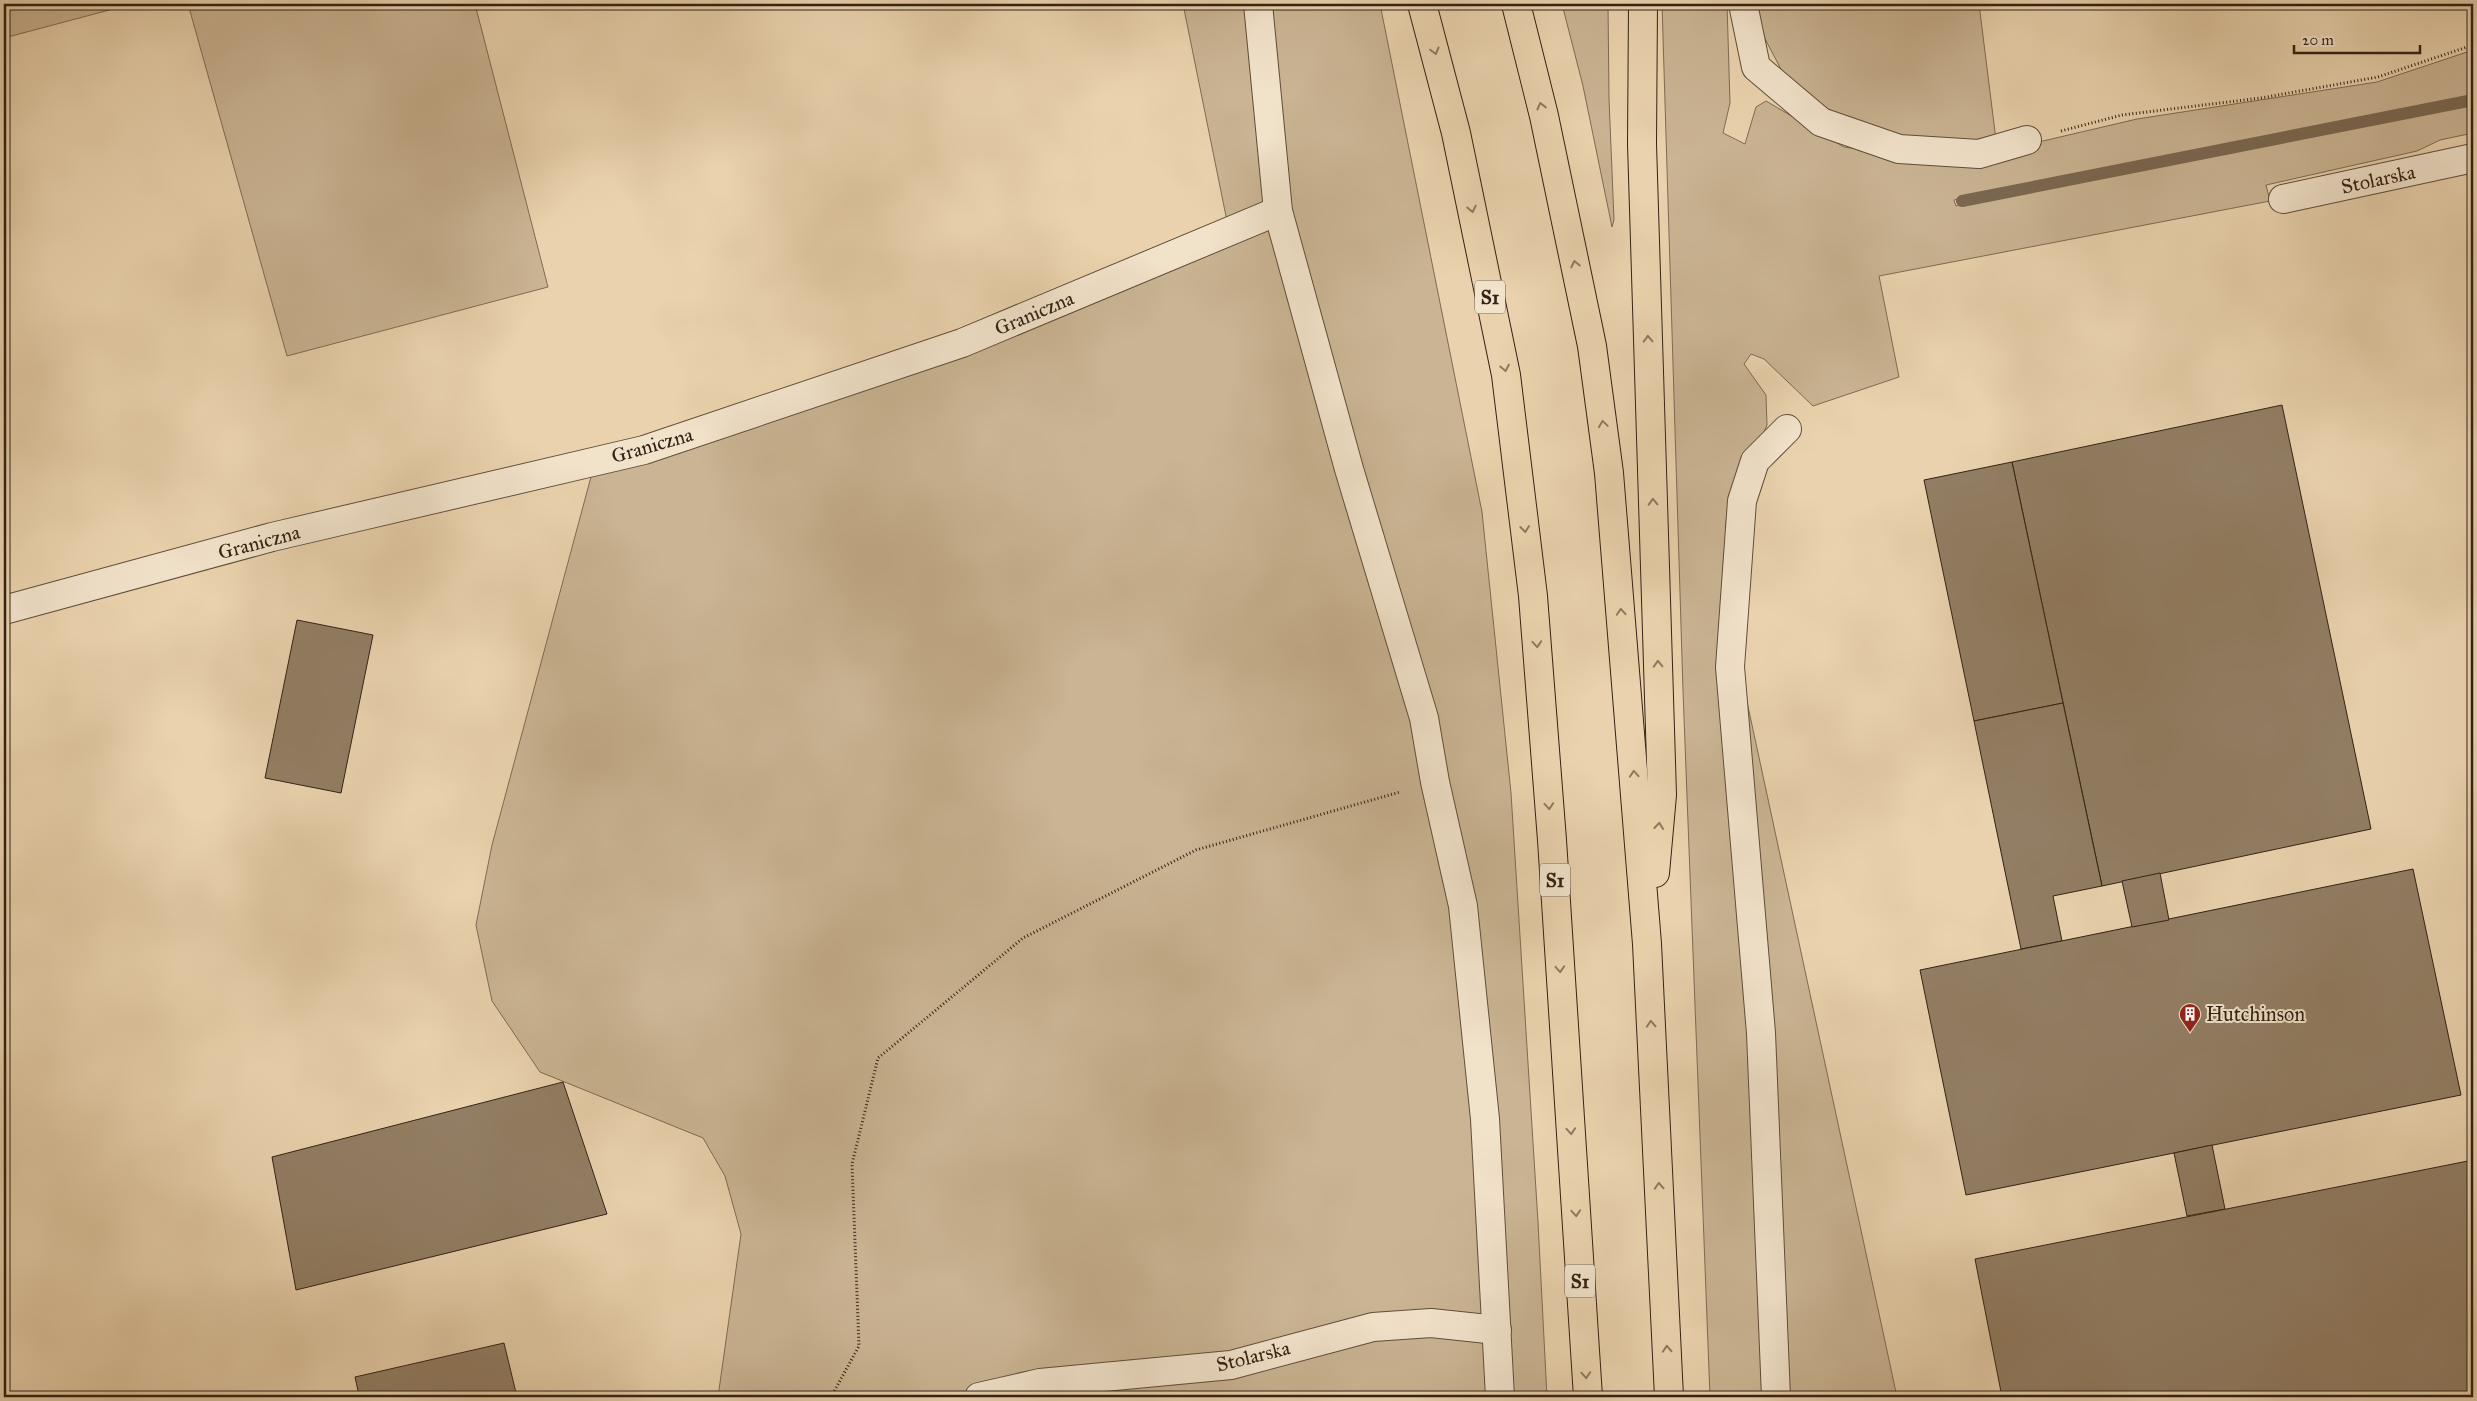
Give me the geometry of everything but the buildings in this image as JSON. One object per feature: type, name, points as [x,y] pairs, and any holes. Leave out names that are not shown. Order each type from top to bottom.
[{"type":"highway","name":"S1","points":[[1422,4],[1456,133],[1506,375],[1533,596],[1552,840],[1588,1397]]},
{"type":"highway","points":[[1516,4],[1544,116],[1592,346],[1609,473],[1648,944],[1670,1397]]},
{"type":"highway","points":[[1644,4],[1642,144],[1662,795],[1648,944]]},
{"type":"street","points":[[1258,4],[1278,211],[1349,469],[1424,718],[1435,782],[1463,906],[1485,1120],[1500,1397]]},
{"type":"street","points":[[1743,4],[1756,66],[1821,122],[1899,150],[1979,154],[2027,140]]},
{"type":"street","name":"Stolarska","points":[[2283,199],[2473,158]]},
{"type":"street","name":"Graniczna","points":[[4,610],[272,538],[644,450],[962,343],[1278,211]]},
{"type":"street","points":[[1776,1397],[1761,1033],[1730,667],[1742,501],[1755,461],[1788,429]]},
{"type":"street","name":"Stolarska","points":[[979,1397],[1040,1383],[1230,1366],[1373,1327],[1431,1323],[1497,1330]]},
{"type":"path","points":[[2027,140],[2122,115],[2261,98],[2378,77],[2473,45]]},
{"type":"path","points":[[831,1397],[859,1346],[852,1164],[878,1058],[1024,938],[1196,850],[1435,782]]},
{"type":"shaded area","points":[[4,4],[132,4],[4,38]]},
{"type":"shaded area","points":[[188,4],[475,4],[548,287],[287,356]]},
{"type":"shaded area","points":[[1183,4],[1380,4],[1482,512],[1511,793],[1547,1397],[718,1397],[741,1234],[725,1176],[703,1138],[540,1072],[492,1001],[476,925],[492,845],[595,462],[644,450],[1229,231]]},
{"type":"shaded area","points":[[1562,4],[1608,4],[1609,99],[1614,220],[1612,227],[1583,86]]},
{"type":"shaded area","points":[[1662,4],[1727,4],[1730,103],[1723,133],[1745,144],[1756,107],[1766,101],[1844,147],[1900,155],[2030,144],[2137,119],[2377,82],[2473,50],[2473,96],[1954,200],[1956,206],[2473,105],[2473,133],[2440,140],[2417,151],[2266,185],[2270,201],[1879,276],[1899,377],[1813,406],[1764,359],[1751,354],[1744,364],[1766,395],[1767,425],[1760,442],[1743,468],[1726,522],[1722,703],[1751,1036],[1763,1397],[1710,1397],[1683,691]]},
{"type":"shaded area","points":[[1753,4],[1979,4],[1996,140],[1924,143],[1833,114],[1784,75],[1762,33]]},
{"type":"shaded area","points":[[1741,674],[1897,1397],[1785,1397]]},
{"type":"waterway","points":[[1962,201],[2473,100]]},
{"type":"place","name":"Hutchinson","points":[[2190,1033]]}]
